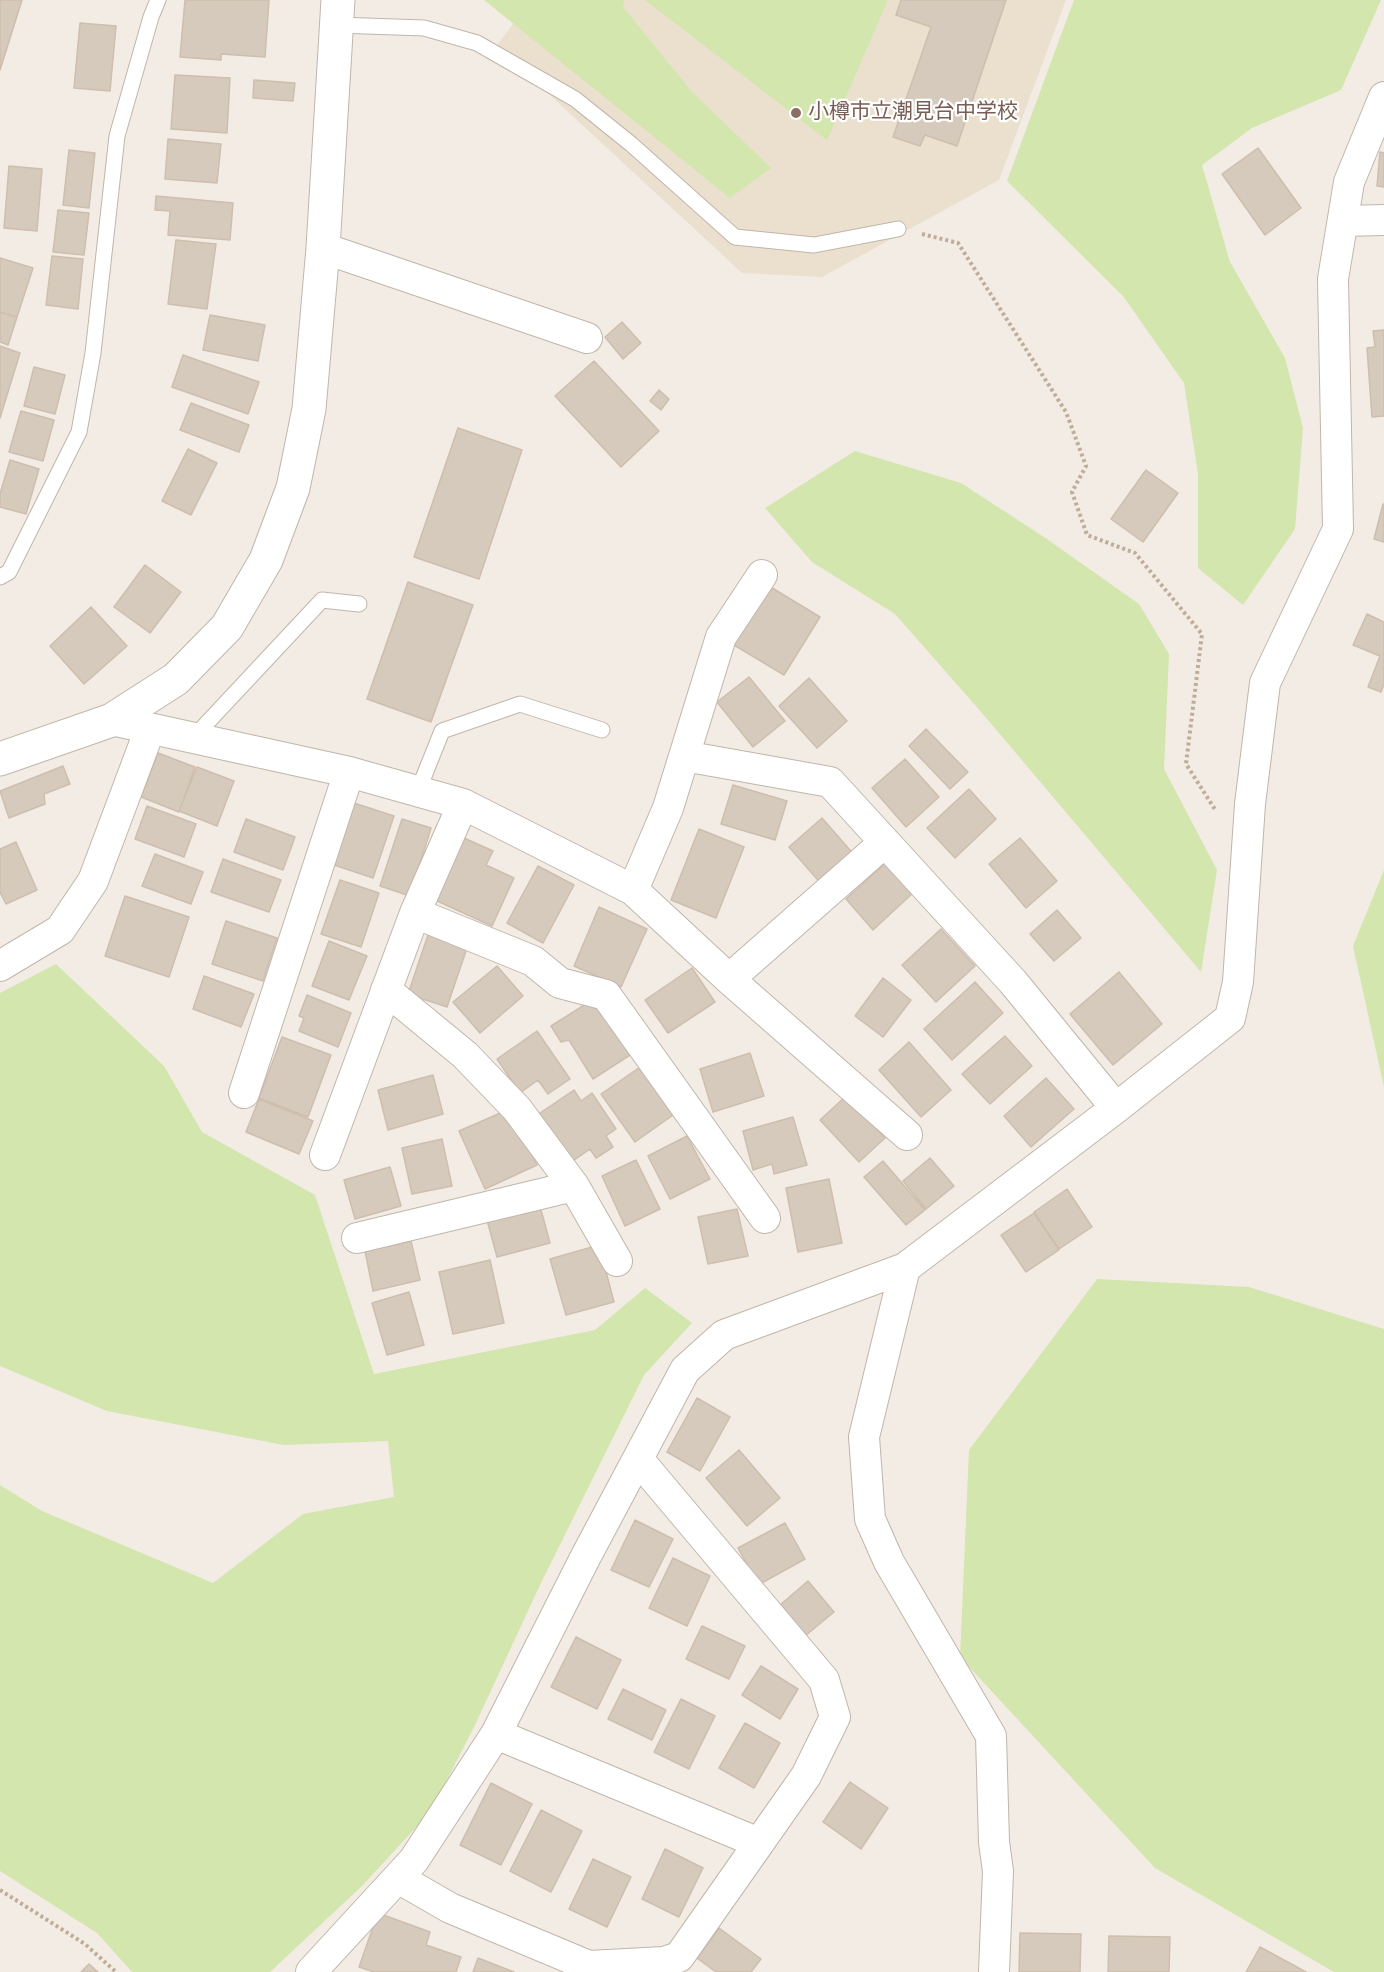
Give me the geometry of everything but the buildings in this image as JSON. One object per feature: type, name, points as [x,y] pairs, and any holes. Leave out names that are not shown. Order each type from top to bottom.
[{"type":"street","points":[[0,759],[112,720],[176,680],[227,627],[266,560],[292,488],[309,409],[323,248],[338,13]]},
{"type":"street","points":[[311,1972],[414,1860],[496,1734],[685,1370],[724,1335],[905,1268],[1116,1108],[1230,1018],[1238,982],[1250,804],[1265,683],[1338,529],[1334,279],[1350,182],[1384,97]]},
{"type":"street","points":[[1343,221],[1384,220]]},
{"type":"street","points":[[323,248],[587,339]]},
{"type":"street","points":[[633,890],[668,808],[721,637],[762,575]]},
{"type":"street","points":[[112,720],[349,772],[463,804],[633,890],[729,979],[907,1135]]},
{"type":"street","points":[[0,966],[60,930],[93,881],[150,729]]},
{"type":"street","points":[[684,756],[830,782],[1013,982],[1116,1108]]},
{"type":"street","points":[[244,1093],[349,772]]},
{"type":"street","points":[[325,1155],[415,913],[463,804]]},
{"type":"street","points":[[729,979],[885,843]]},
{"type":"street","points":[[415,913],[533,961],[560,983],[606,995],[765,1218]]},
{"type":"street","points":[[386,990],[465,1055],[517,1109],[574,1186],[617,1261]]},
{"type":"street","points":[[357,1238],[574,1186]]},
{"type":"street","points":[[905,1268],[864,1437],[870,1519],[889,1562],[990,1736],[994,1842],[998,1871],[994,1972]]},
{"type":"street","points":[[398,1878],[450,1908],[589,1966],[666,1967],[679,1957],[806,1776],[835,1717],[824,1680],[638,1459]]},
{"type":"street","points":[[496,1734],[759,1843]]},
{"type":"lane","points":[[0,577],[9,572],[79,432],[93,353],[117,136],[158,0]]},
{"type":"lane","points":[[338,13],[424,28],[477,43],[575,99],[631,144],[735,237],[814,245],[898,228]]},
{"type":"lane","points":[[192,739],[322,600],[359,603]]},
{"type":"lane","points":[[418,791],[442,730],[520,704],[602,730]]},
{"type":"path","points":[[898,228],[958,243],[1066,412],[1086,466],[1072,492],[1087,535],[1135,553],[1202,634],[1186,764],[1246,858]]},
{"type":"path","points":[[0,1890],[85,1944],[116,1972]]},
{"type":"shaded area","name":"小樽市立潮見台中学校","points":[[530,0],[1066,0],[999,180],[822,277],[742,273],[497,46]]},
{"type":"green space","points":[[484,0],[624,0],[623,7],[691,91],[771,168],[730,198]]},
{"type":"green space","points":[[645,0],[888,0],[827,140]]},
{"type":"green space","points":[[1074,0],[1381,0],[1341,90],[1252,128],[1202,165],[1230,262],[1285,358],[1303,428],[1295,529],[1243,605],[1198,568],[1198,474],[1184,383],[1123,296],[1007,181]]},
{"type":"green space","points":[[855,451],[961,483],[1044,537],[1139,604],[1169,654],[1164,769],[1217,870],[1201,972],[982,713],[895,614],[812,562],[765,508]]},
{"type":"green space","points":[[1384,870],[1384,1087],[1353,946]]},
{"type":"green space","points":[[56,964],[164,1066],[202,1132],[315,1195],[374,1374],[595,1330],[645,1288],[692,1323],[644,1375],[431,1811],[362,1886],[270,1972],[132,1972],[97,1933],[0,1871],[0,1485],[42,1511],[213,1583],[303,1514],[394,1497],[388,1441],[284,1445],[107,1411],[0,1366],[0,993]]},
{"type":"green space","points":[[1097,1279],[1249,1287],[1384,1329],[1384,1972],[1334,1972],[1155,1868],[960,1657],[969,1450]]},
{"type":"place","name":"小樽市立潮見台中学校","points":[[796,113]]}]
